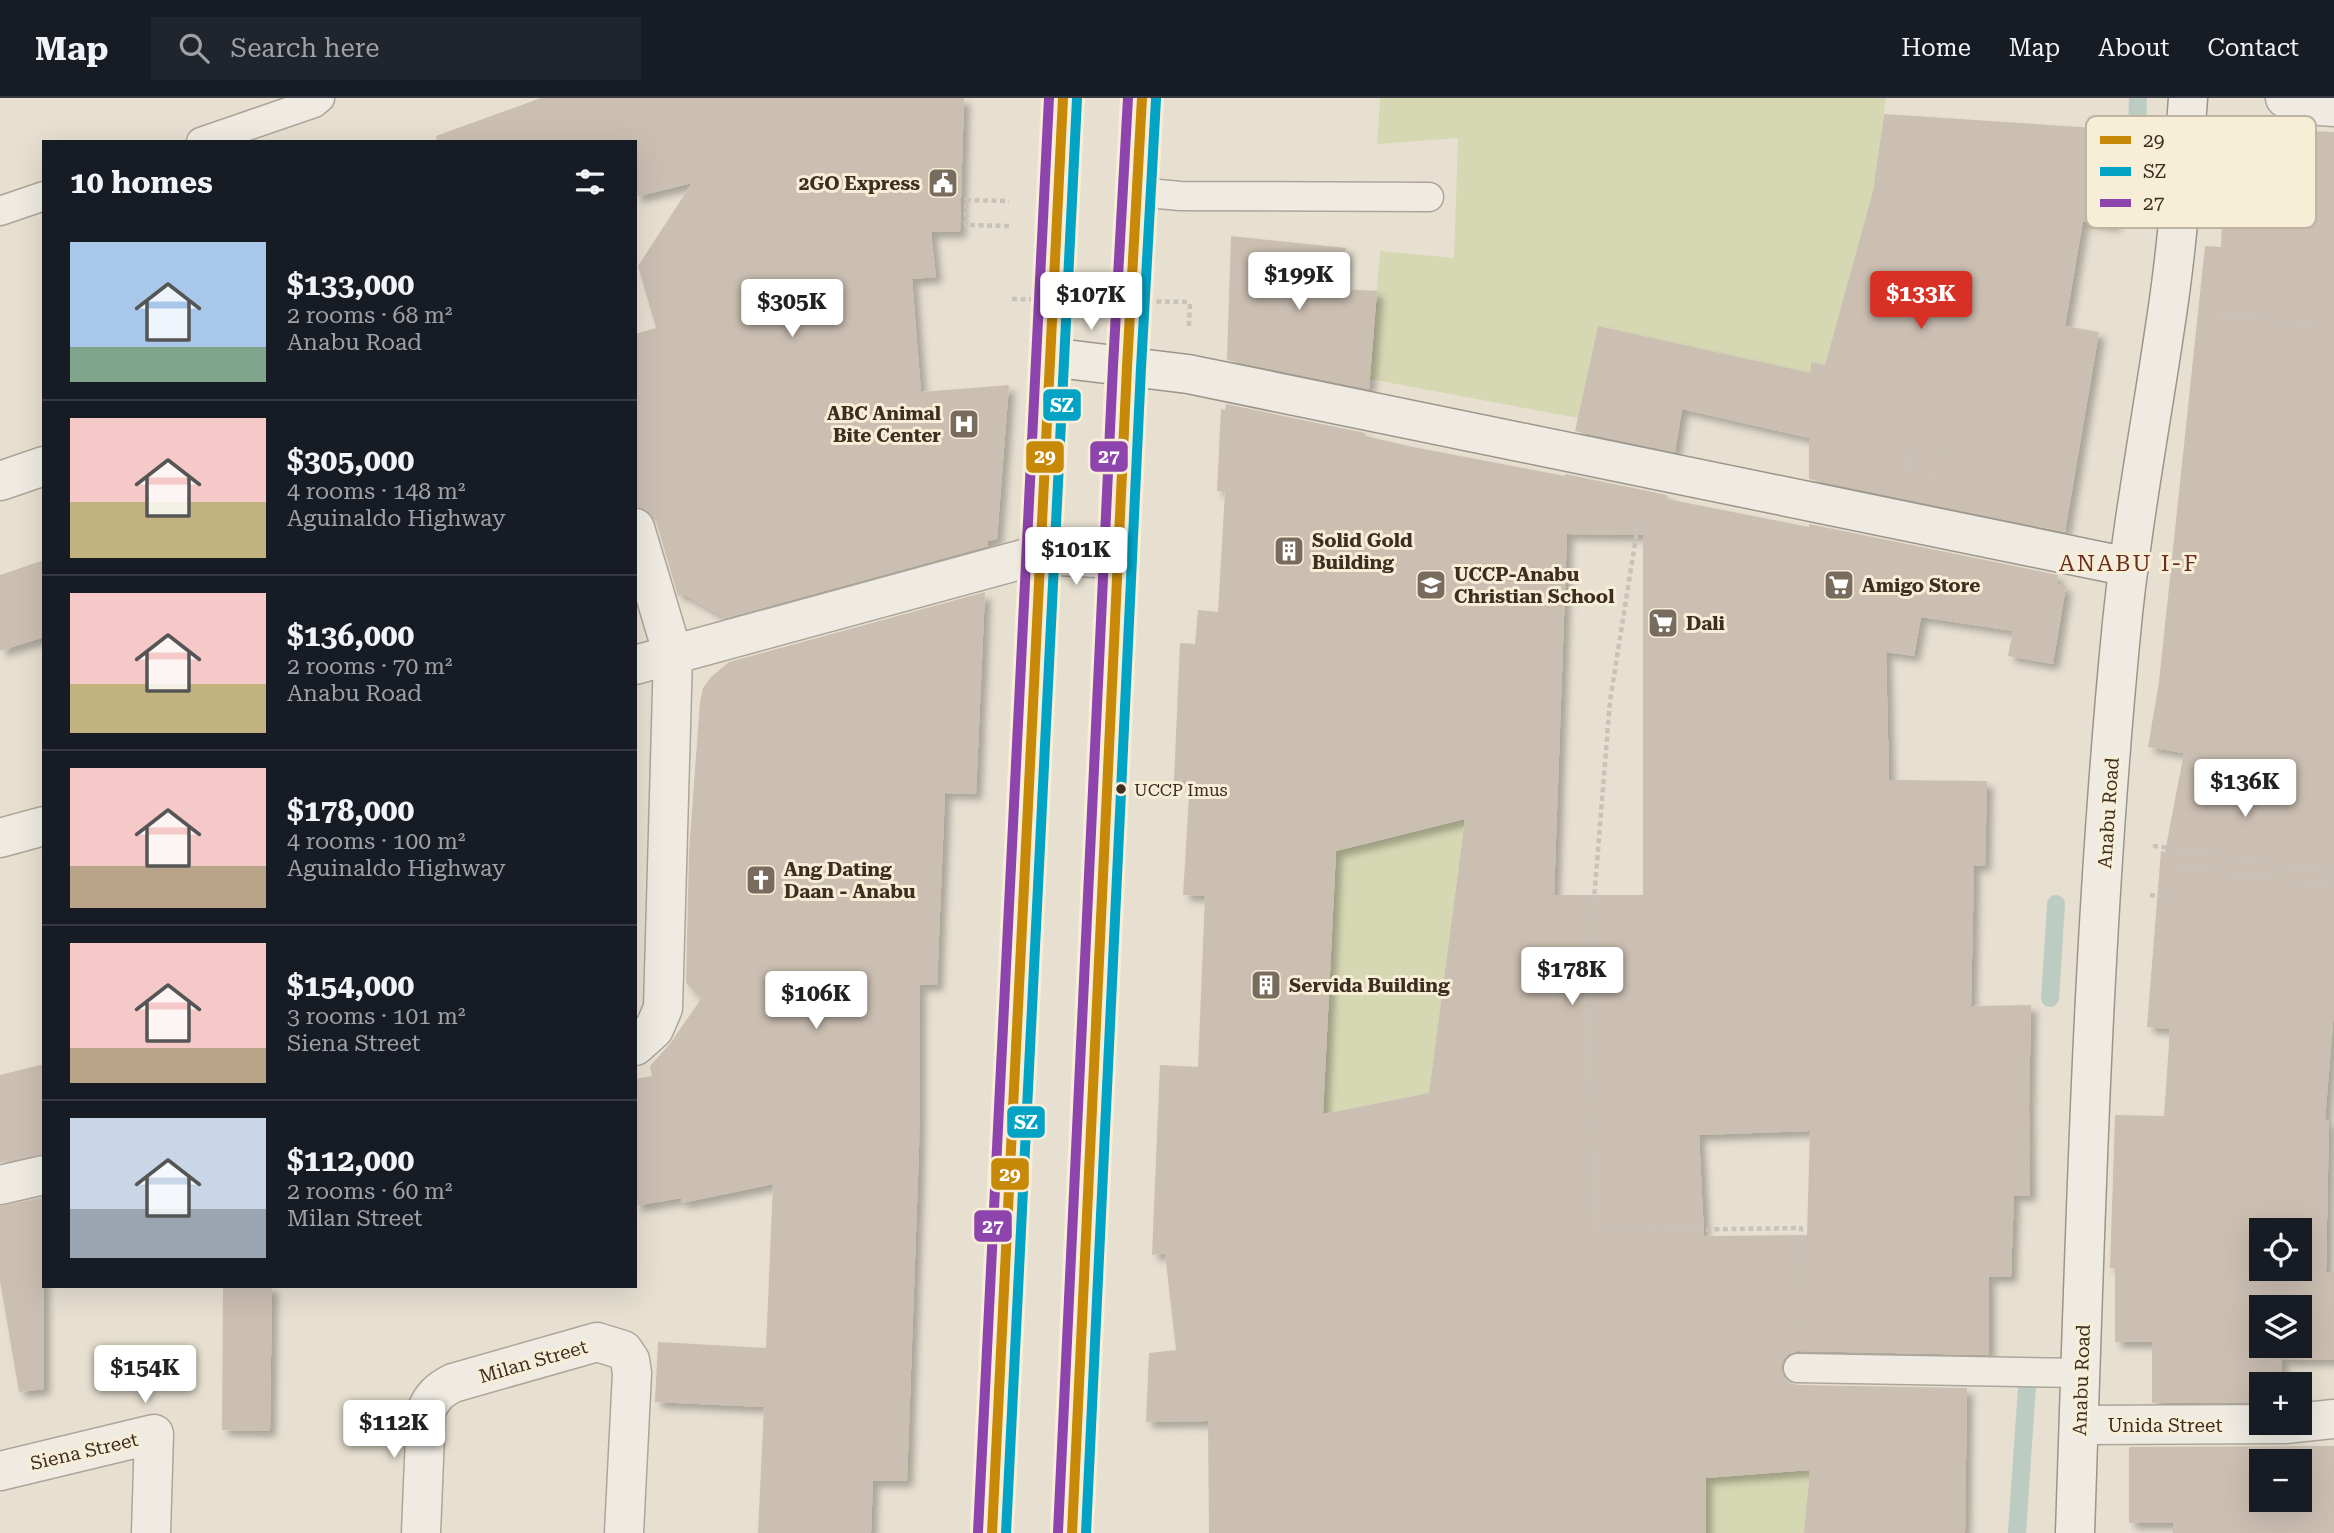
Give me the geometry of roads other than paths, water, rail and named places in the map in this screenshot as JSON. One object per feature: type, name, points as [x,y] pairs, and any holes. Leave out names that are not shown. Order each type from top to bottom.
[{"type":"highway","points":[[992,1533],[1038,555],[1063,98]]},
{"type":"highway","points":[[1072,1533],[1117,559],[1142,98]]},
{"type":"street","name":"Anabu Road","points":[[2187,116],[2188,98]]},
{"type":"street","points":[[2285,98],[2305,105],[2334,107]]},
{"type":"street","name":"Anabu Road","points":[[2075,1533],[2095,983],[2120,645],[2177,228]]},
{"type":"street","points":[[1049,357],[1188,374],[2129,567]]},
{"type":"street","points":[[0,481],[42,467]]},
{"type":"street","points":[[637,535],[673,655],[663,1008],[654,1029],[637,1044]]},
{"type":"street","points":[[637,664],[1038,555],[1117,559]]},
{"type":"street","points":[[0,838],[42,827]]},
{"type":"street","points":[[0,1185],[42,1175]]},
{"type":"street","name":"Milan Street","points":[[421,1533],[426,1411],[430,1400],[453,1383],[597,1342],[623,1350],[630,1360],[632,1373],[624,1533]]},
{"type":"street","name":"Unida Street","points":[[2080,1425],[2285,1424],[2334,1419]]},
{"type":"street","name":"Siena Street","points":[[0,1471],[154,1434],[150,1533]]},
{"type":"lane","points":[[207,140],[314,103],[320,98]]},
{"type":"lane","points":[[1137,192],[1180,196],[1429,197]]},
{"type":"lane","points":[[0,211],[42,197]]},
{"type":"lane","points":[[1798,1368],[2081,1373]]},
{"type":"waterway","points":[[2137,116],[2138,98]]},
{"type":"waterway","points":[[2050,998],[2056,904]]},
{"type":"waterway","points":[[2017,1533],[2027,1387]]},
{"type":"place","name":"2GO Express","points":[[943,183]]},
{"type":"place","name":"ABC Animal Bite Center","points":[[964,424]]},
{"type":"place","name":"Solid Gold Building","points":[[1289,551]]},
{"type":"place","name":"UCCP-Anabu Christian School","points":[[1431,585]]},
{"type":"place","name":"Amigo Store","points":[[1839,585]]},
{"type":"place","name":"Dali","points":[[1663,623]]},
{"type":"place","name":"UCCP Imus","points":[[1121,789]]},
{"type":"place","name":"Ang Dating Daan - Anabu","points":[[761,880]]},
{"type":"place","name":"Servida Building","points":[[1266,985]]},
{"type":"district","name":"ANABU I-F","points":[[2129,563]]}]
